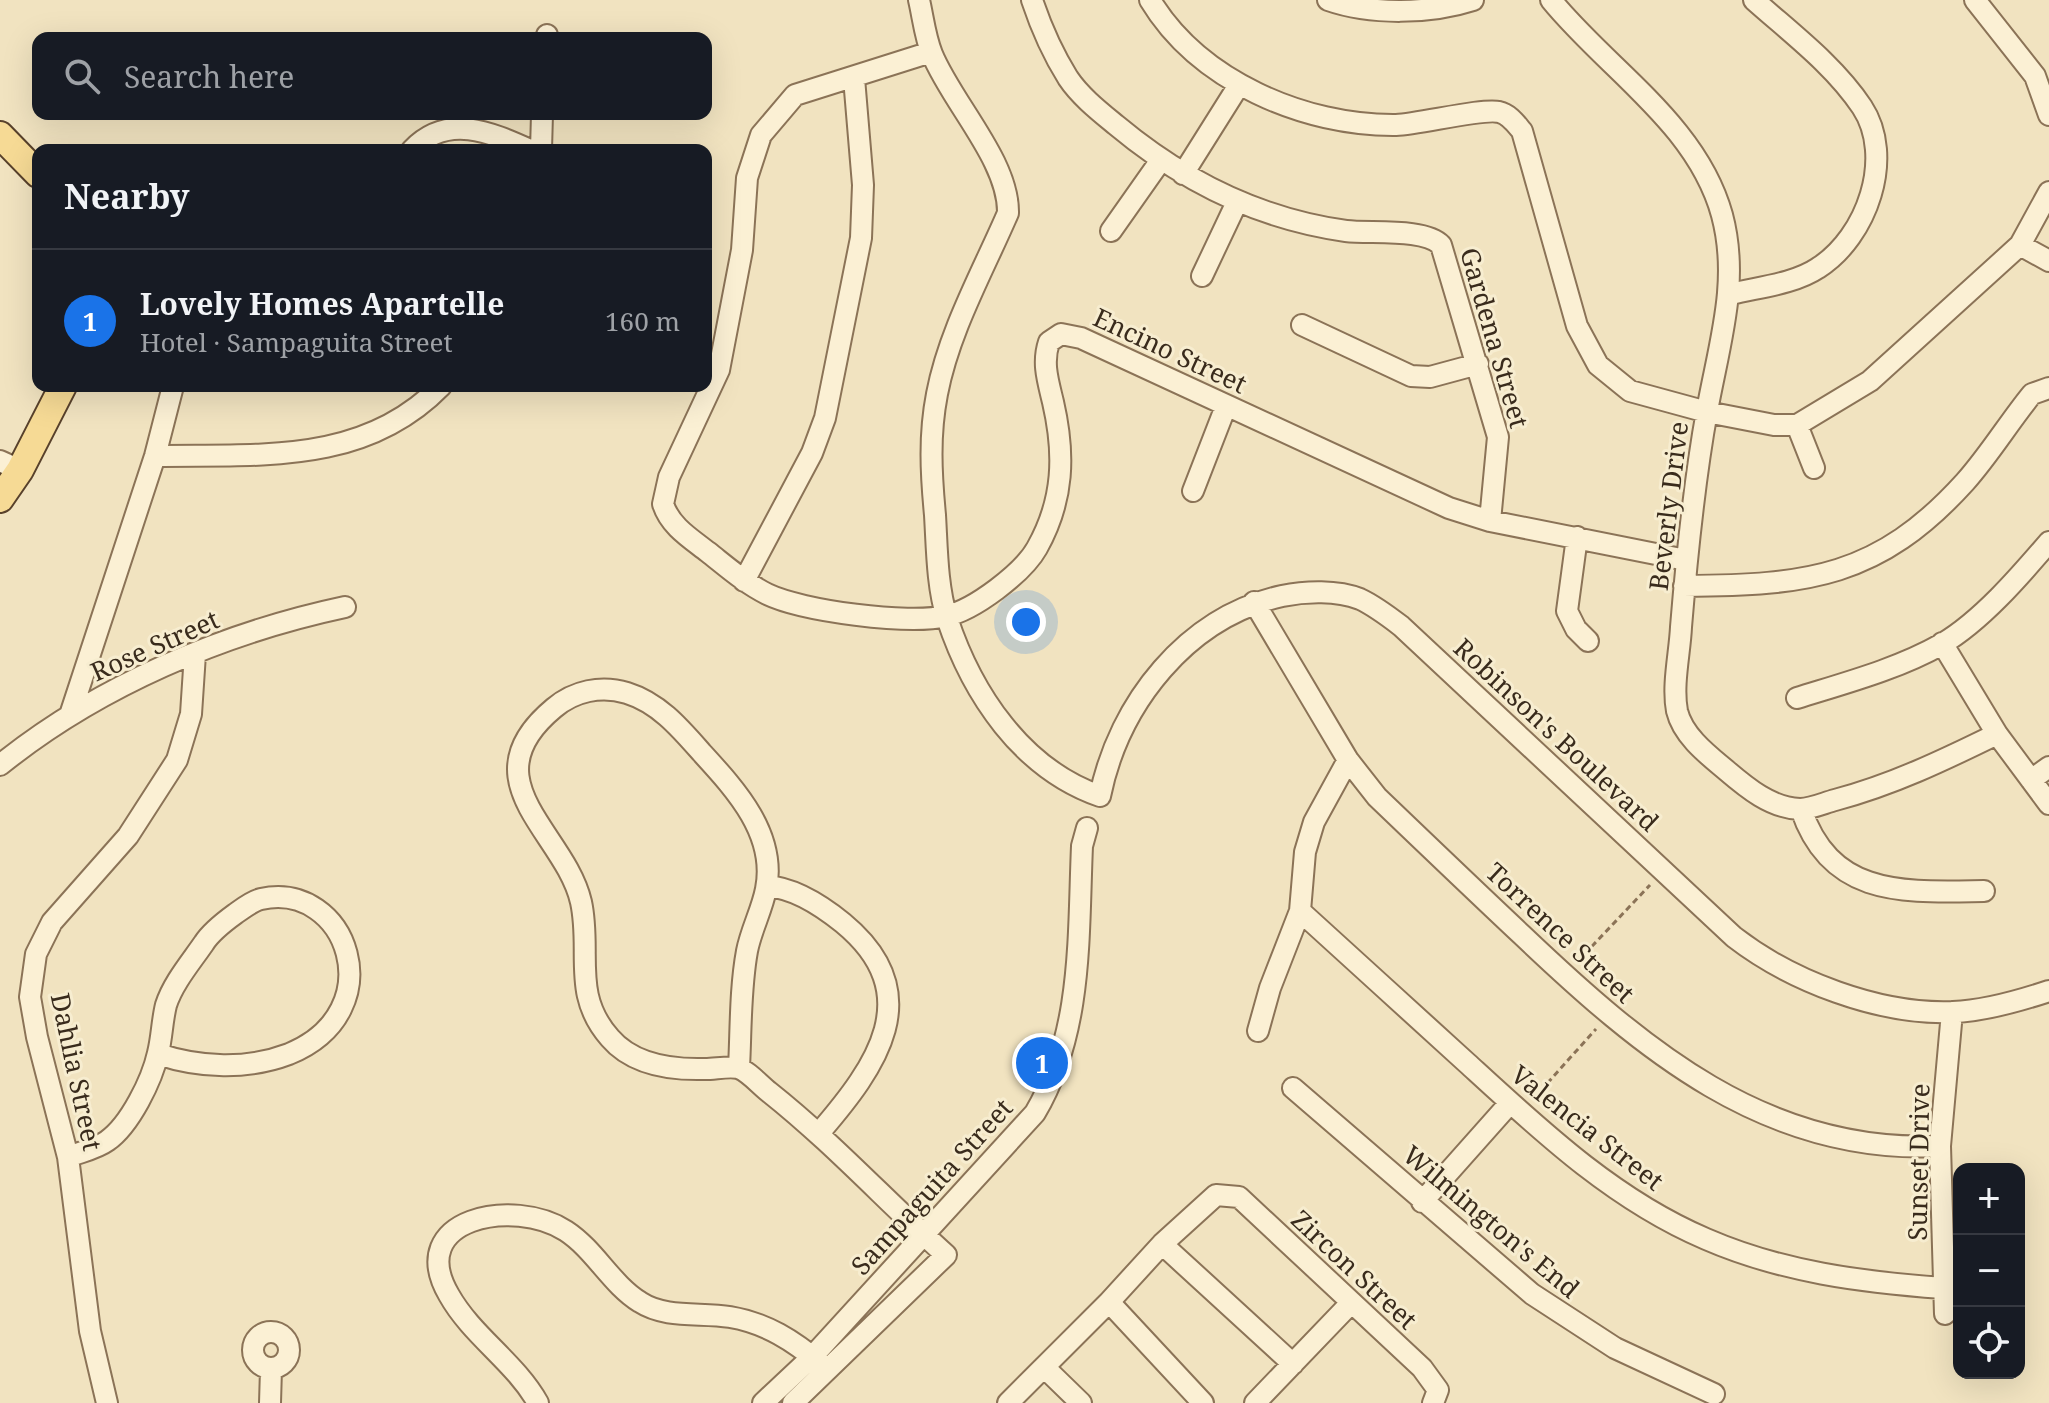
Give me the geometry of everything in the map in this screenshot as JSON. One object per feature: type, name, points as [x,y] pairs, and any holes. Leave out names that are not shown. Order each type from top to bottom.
[{"type":"main road","points":[[0,135],[32,168]]},
{"type":"main road","points":[[0,499],[10,465],[59,392]]},
{"type":"street","points":[[919,0],[931,52],[960,108],[1004,179],[1008,196],[1008,213],[966,306],[937,391],[929,447],[938,561],[947,616]]},
{"type":"street","name":"Gardena Street","points":[[1032,0],[1069,80],[1093,105],[1183,174],[1237,202],[1323,228],[1436,239],[1446,253],[1498,437],[1490,521]]},
{"type":"street","points":[[1150,0],[1163,22],[1193,51],[1239,85],[1295,108],[1336,121],[1395,125],[1491,112],[1507,115],[1522,131],[1577,326],[1591,356],[1614,381],[1630,391],[1707,412],[1797,425],[1870,381],[2020,245],[2049,192]]},
{"type":"street","points":[[1328,0],[1375,9],[1431,9],[1473,0]]},
{"type":"street","name":"Beverly Drive","points":[[1551,0],[1576,31],[1659,111],[1685,141],[1711,186],[1722,214],[1731,294],[1707,412],[1686,560],[1676,699],[1683,725],[1708,755],[1749,790],[1772,803],[1801,809]]},
{"type":"street","points":[[1731,294],[1800,277],[1819,268],[1848,238],[1876,183],[1877,147],[1864,109],[1822,60],[1754,0]]},
{"type":"street","points":[[1975,0],[2035,76],[2049,115]]},
{"type":"street","points":[[744,581],[812,453],[825,418],[861,238],[863,185],[854,78],[931,52]]},
{"type":"street","name":"Encino Street","points":[[712,385],[719,370],[742,250],[747,178],[761,135],[795,95],[854,78]]},
{"type":"street","points":[[1183,174],[1239,85]]},
{"type":"street","points":[[541,144],[542,120]]},
{"type":"street","points":[[420,144],[440,130],[460,127],[494,133],[517,144]]},
{"type":"street","points":[[1111,231],[1161,160]]},
{"type":"street","points":[[1202,276],[1237,202]]},
{"type":"street","points":[[2020,245],[2049,261]]},
{"type":"street","points":[[1302,325],[1411,376],[1430,377],[1478,364]]},
{"type":"street","name":"Encino Street","points":[[709,392],[669,477],[663,504],[667,516],[744,581],[768,595],[811,608],[911,618],[947,616],[982,599],[1012,576],[1035,552],[1051,521],[1062,463],[1045,370],[1046,351],[1053,337],[1069,334],[1449,508],[1490,521],[1686,560]]},
{"type":"street","points":[[1684,586],[1786,582],[1830,572],[1879,554],[1929,519],[1967,479],[2032,394],[2049,388]]},
{"type":"street","points":[[71,712],[155,456],[171,392]]},
{"type":"street","points":[[155,456],[295,454],[347,444],[385,427],[435,392]]},
{"type":"street","points":[[1193,491],[1226,406]]},
{"type":"street","points":[[1797,425],[1814,468]]},
{"type":"street","points":[[1577,537],[1567,611],[1576,629],[1588,641]]},
{"type":"street","points":[[1797,698],[1861,678],[1942,643],[2009,587],[2049,542]]},
{"type":"street","name":"Robinson's Boulevard","points":[[947,616],[974,678],[1000,722],[1054,775],[1100,796],[1114,747],[1154,679],[1183,647],[1214,622],[1254,602],[1299,593],[1331,593],[1358,598],[1401,626],[1734,937],[1783,970],[1840,993],[1904,1007],[1952,1012],[2023,1000],[2049,991]]},
{"type":"street","name":"Torrence Street","points":[[1254,602],[1348,760],[1377,797],[1608,1015],[1705,1084],[1790,1126],[1831,1138],[1878,1146],[1940,1146]]},
{"type":"street","name":"Rose Street","points":[[0,765],[71,712],[195,654],[291,618],[345,607]]},
{"type":"street","points":[[1942,643],[1997,734],[2049,804]]},
{"type":"street","name":"Dahlia Street","points":[[107,1403],[90,1331],[68,1157],[30,997],[36,954],[52,922],[128,836],[177,760],[191,714],[195,654]]},
{"type":"street","points":[[739,1068],[747,951],[767,886],[760,837],[740,794],[664,711],[629,694],[607,689],[582,692],[555,706],[531,731],[521,756],[521,792],[529,814],[570,871],[581,902],[584,986],[592,1014],[611,1041],[639,1059],[669,1069],[739,1068],[820,1132],[923,1235]]},
{"type":"street","points":[[1984,891],[1919,892],[1871,883],[1840,869],[1817,846],[1801,809],[1919,773],[1997,734]]},
{"type":"street","points":[[1258,1031],[1270,988],[1300,911],[1305,852],[1314,822],[1348,760]]},
{"type":"street","points":[[2031,780],[2049,767]]},
{"type":"street","name":"Sampaguita Street","points":[[793,1403],[820,1363],[923,1235],[1035,1113],[1053,1081],[1076,996],[1082,846],[1087,828]]},
{"type":"street","points":[[767,886],[779,886],[831,914],[854,933],[884,976],[889,1001],[875,1061],[820,1132]]},
{"type":"street","points":[[68,1157],[99,1146],[119,1129],[158,1054],[167,1002],[207,938],[230,918],[258,899],[284,898],[313,907],[339,932],[351,989],[332,1027],[311,1045],[274,1060],[242,1065],[186,1063],[158,1054]]},
{"type":"street","name":"Valencia Street","points":[[1300,911],[1516,1108],[1649,1211],[1706,1239],[1755,1258],[1873,1283],[1943,1288]]},
{"type":"street","name":"Sunset Drive","points":[[1945,1314],[1940,1146],[1952,1012]]},
{"type":"street","name":"Wilmington's End","points":[[1293,1088],[1532,1294],[1615,1348],[1714,1394]]},
{"type":"street","points":[[1422,1202],[1516,1108]]},
{"type":"street","name":"Zircon Street","points":[[1162,1244],[1216,1195],[1226,1193],[1239,1197],[1422,1368],[1436,1385],[1435,1399]]},
{"type":"street","points":[[538,1403],[523,1378],[462,1313],[448,1294],[441,1274],[439,1261],[448,1236],[462,1225],[503,1212],[530,1215],[566,1231],[641,1303],[659,1311],[728,1317],[761,1325],[820,1363]]},
{"type":"street","name":"Sampaguita Street","points":[[763,1403],[820,1363],[946,1255],[923,1235]]},
{"type":"street","points":[[1008,1403],[1162,1244],[1293,1364]]},
{"type":"street","points":[[1109,1302],[1203,1403]]},
{"type":"street","points":[[1255,1403],[1350,1304]]},
{"type":"street","points":[[1045,1368],[1081,1403]]},
{"type":"street","points":[[270,1403],[271,1369]]},
{"type":"path","points":[[1565,976],[1664,871]]},
{"type":"path","points":[[1516,1108],[1608,1015]]},
{"type":"place","name":"Lovely Homes Apartelle","points":[[1042,1063]]}]
